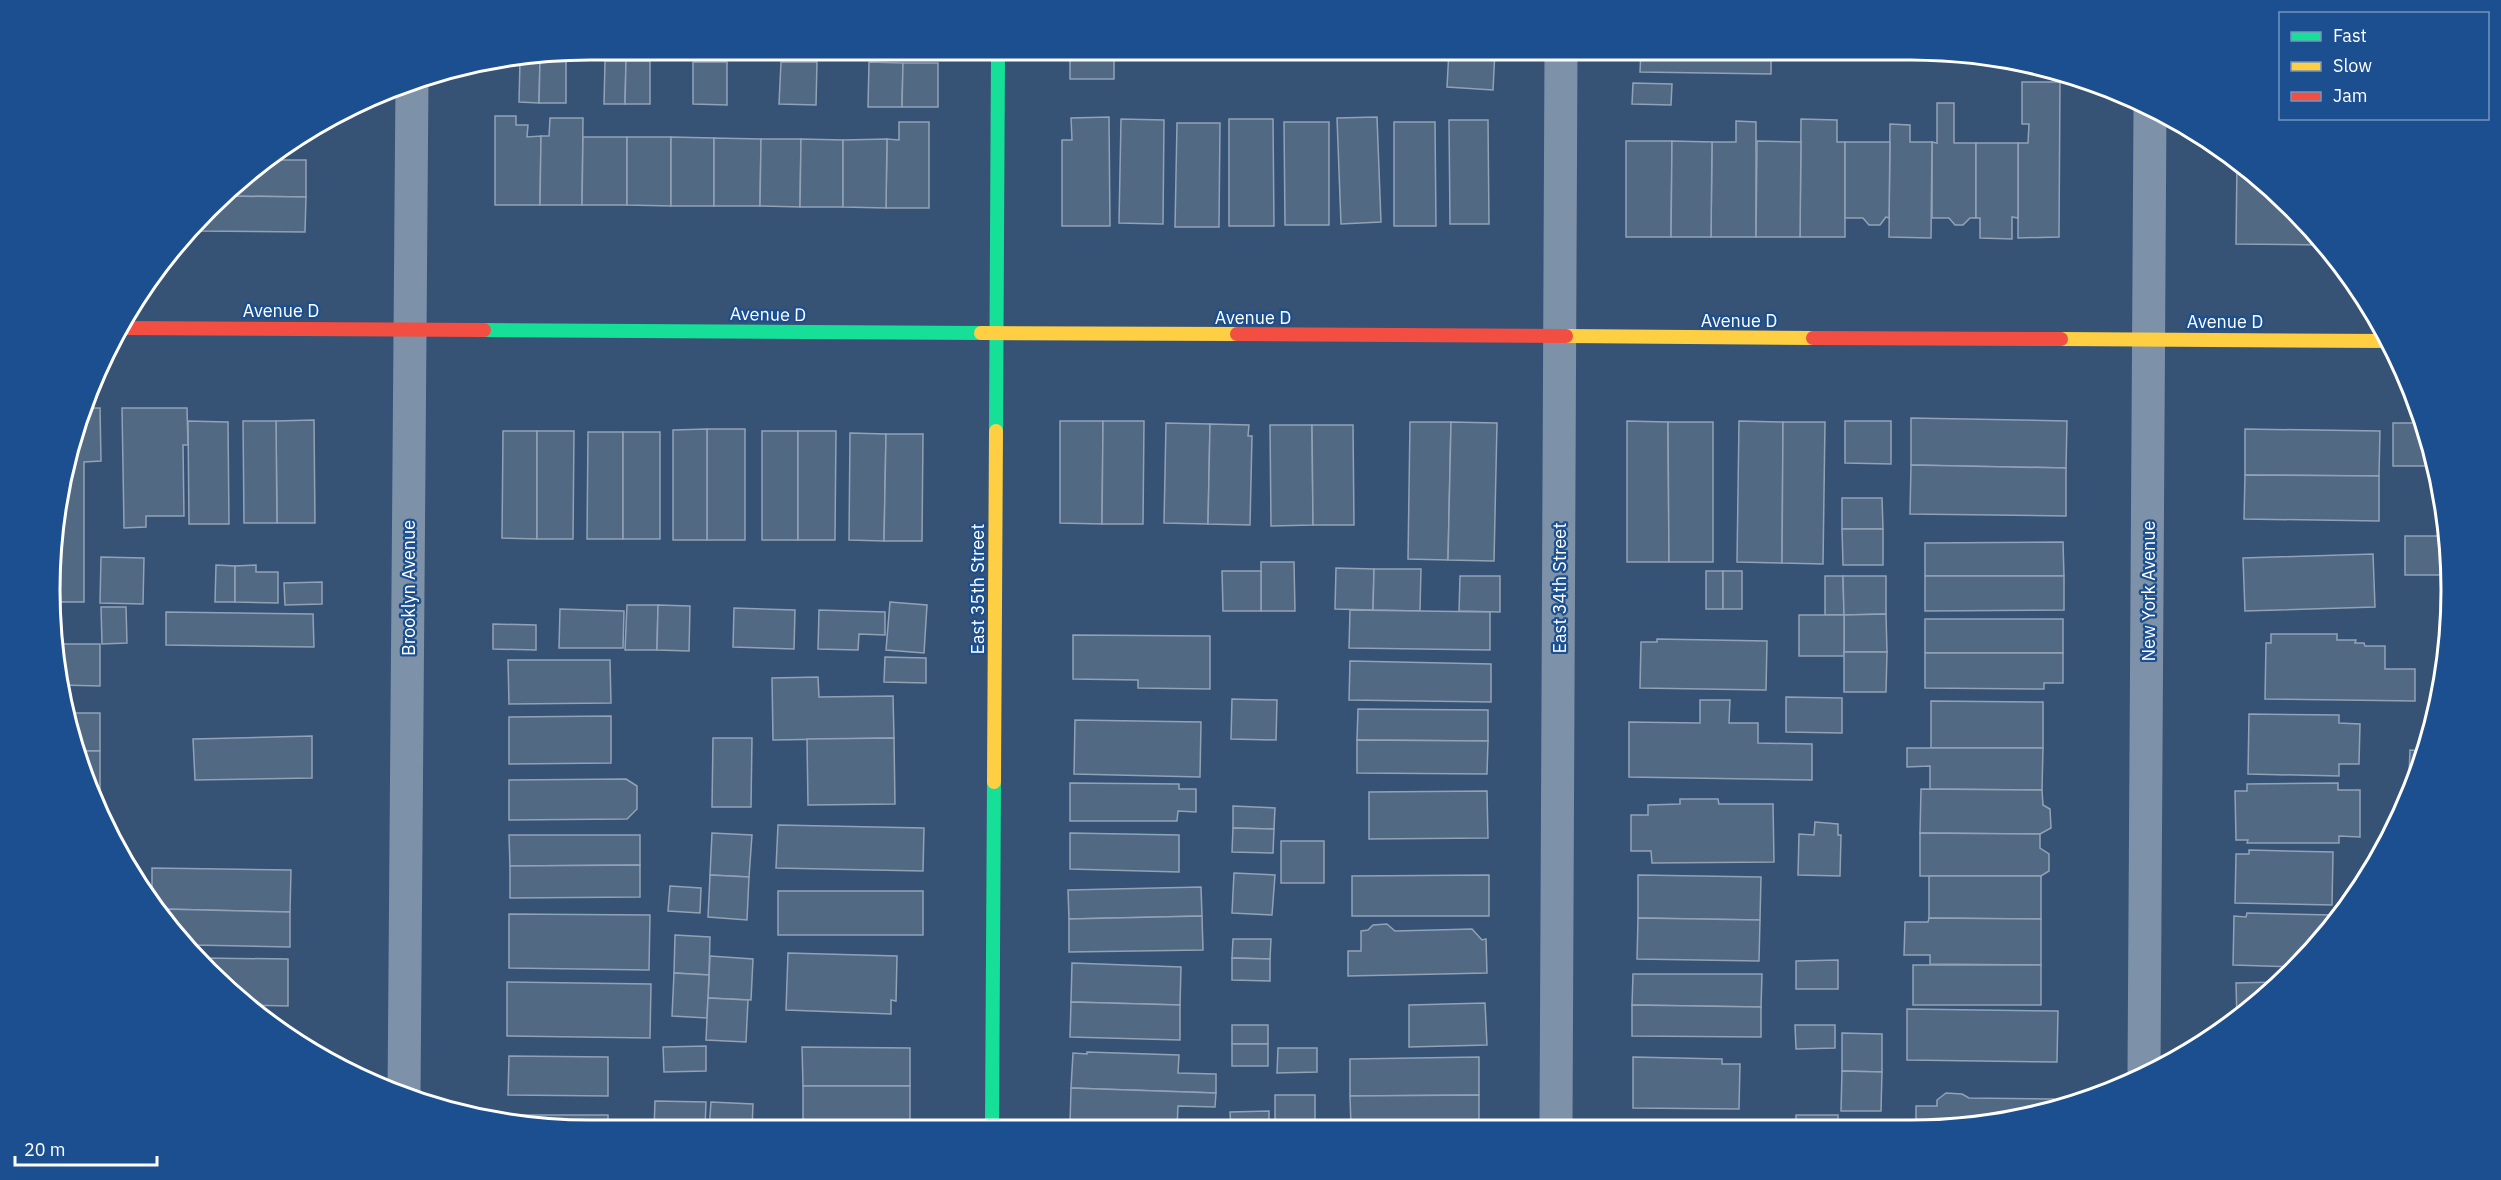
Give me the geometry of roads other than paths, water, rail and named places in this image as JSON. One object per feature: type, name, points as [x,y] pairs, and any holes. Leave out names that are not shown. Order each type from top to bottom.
[{"type":"street","name":"East 35th Street","points":[[992,1120],[998,60]]},
{"type":"street","name":"East 34th Street","points":[[1556,1120],[1561,60]]},
{"type":"street","name":"Brooklyn Avenue","points":[[404,1086],[411,91]]},
{"type":"street","name":"New York Avenue","points":[[2144,1065],[2150,118]]},
{"type":"street","name":"Avenue D","points":[[129,328],[2378,341]]}]
